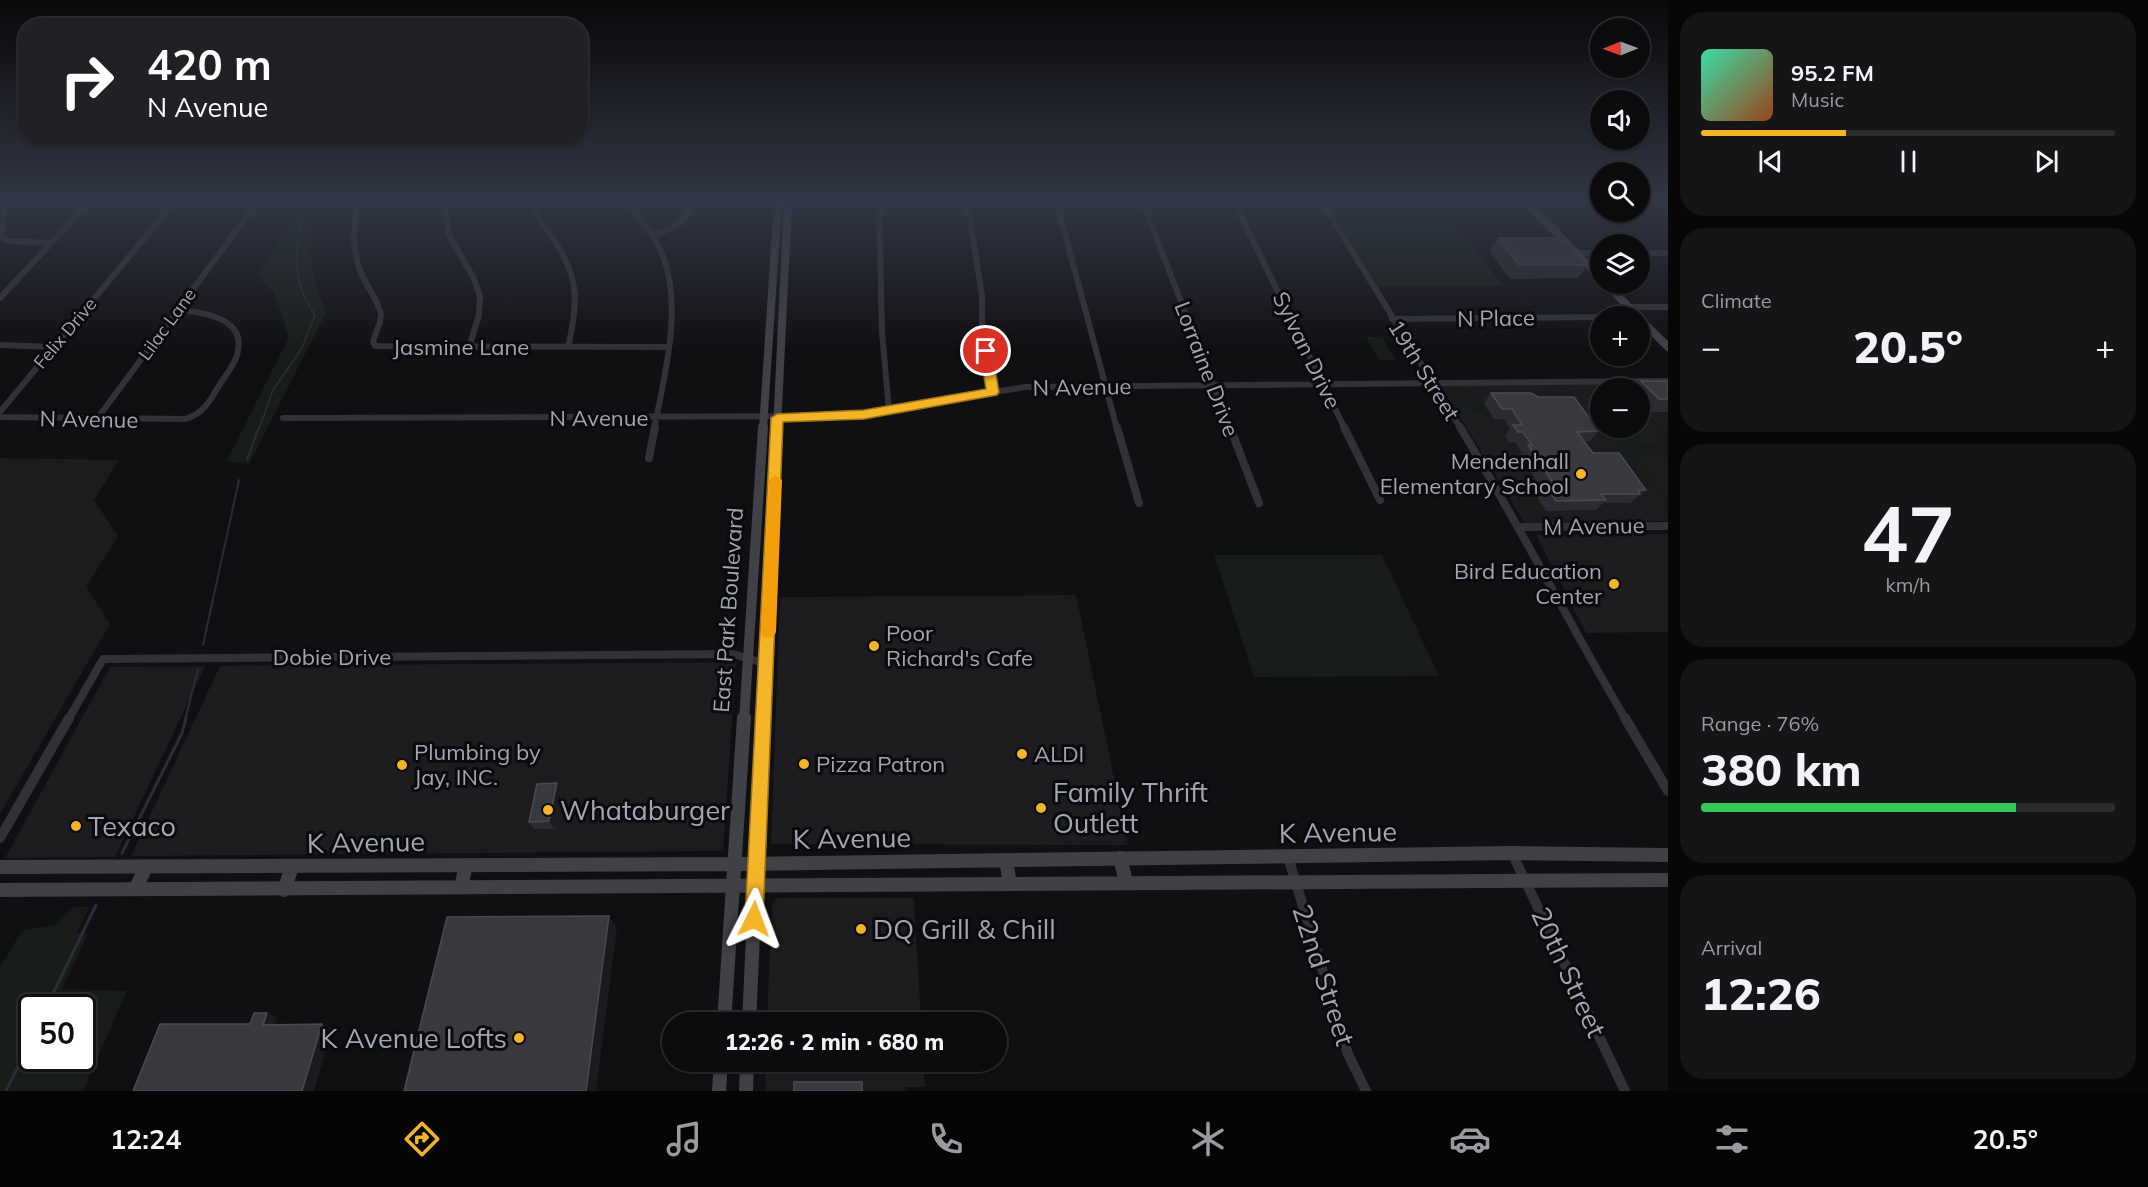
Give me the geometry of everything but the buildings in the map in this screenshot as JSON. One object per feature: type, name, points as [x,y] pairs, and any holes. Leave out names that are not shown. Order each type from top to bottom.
[{"type":"main road","name":"East Park Boulevard","points":[[725,1012],[774,251]]},
{"type":"main road","name":"East Park Boulevard","points":[[750,1012],[785,251]]},
{"type":"main road","points":[[1578,253],[1590,266]]},
{"type":"main road","points":[[1616,294],[1627,306]]},
{"type":"main road","points":[[1650,330],[1668,347]]},
{"type":"main road","name":"K Avenue","points":[[0,867],[736,864],[1512,853],[1668,855]]},
{"type":"main road","points":[[1120,858],[1126,882]]},
{"type":"main road","points":[[1006,860],[1010,884]]},
{"type":"main road","points":[[461,887],[466,865]]},
{"type":"main road","points":[[136,888],[146,867]]},
{"type":"main road","points":[[284,890],[292,867]]},
{"type":"main road","name":"K Avenue","points":[[0,890],[1668,880]]},
{"type":"main road","points":[[719,1091],[720,1072]]},
{"type":"main road","points":[[746,1091],[747,1072]]},
{"type":"street","points":[[0,298],[44,251]]},
{"type":"street","name":"Felix Drive","points":[[0,412],[134,251]]},
{"type":"street","name":"Lilac Lane","points":[[97,419],[221,251]]},
{"type":"street","name":"Jasmine Lane","points":[[355,251],[381,318],[373,344],[380,347],[668,347]]},
{"type":"street","points":[[458,251],[473,277],[480,296],[480,310],[469,347]]},
{"type":"street","points":[[562,251],[573,273],[578,299],[568,347]]},
{"type":"street","points":[[649,458],[668,347],[672,296],[665,258],[661,251]]},
{"type":"street","points":[[880,251],[883,336],[889,411]]},
{"type":"street","points":[[975,251],[982,296],[982,327],[993,392]]},
{"type":"street","points":[[1069,251],[1105,387],[1139,503]]},
{"type":"street","name":"Lorraine Drive","points":[[1161,251],[1259,504]]},
{"type":"street","name":"Sylvan Drive","points":[[1258,251],[1380,500]]},
{"type":"street","name":"19th Street","points":[[1351,251],[1520,527],[1580,641],[1668,791]]},
{"type":"street","points":[[1578,253],[1590,253]]},
{"type":"street","points":[[1650,253],[1668,253]]},
{"type":"street","points":[[1650,307],[1668,307]]},
{"type":"street","name":"N Avenue","points":[[0,417],[177,419],[191,418],[201,414],[235,359],[239,345],[235,330],[219,317],[208,313],[177,310]]},
{"type":"street","name":"N Place","points":[[1392,319],[1590,317]]},
{"type":"street","points":[[0,345],[54,347]]},
{"type":"street","name":"N Avenue","points":[[283,418],[777,418],[846,416],[889,411],[1025,387],[1668,381]]},
{"type":"street","name":"M Avenue","points":[[1520,527],[1668,526]]},
{"type":"street","name":"Dobie Drive","points":[[0,838],[103,659],[733,654],[767,664]]},
{"type":"street","name":"20th Street","points":[[1512,853],[1625,1091]]},
{"type":"street","name":"22nd Street","points":[[1288,857],[1348,1054],[1366,1091]]},
{"type":"shaded area","points":[[273,251],[311,251],[316,284],[326,313],[249,464],[227,461],[289,337],[274,292],[258,276]]},
{"type":"shaded area","points":[[1356,251],[1477,251],[1503,286],[1378,287]]},
{"type":"shaded area","points":[[1366,337],[1382,337],[1396,360],[1380,361]]},
{"type":"shaded area","name":"Mendenhall Elementary School","points":[[1590,384],[1590,438],[1650,438],[1650,384],[1668,384],[1668,521],[1525,523],[1440,385]]},
{"type":"shaded area","points":[[1472,389],[1491,418],[1456,403],[1444,390]]},
{"type":"shaded area","points":[[1650,418],[1661,428],[1668,428],[1668,458],[1627,458],[1622,452],[1629,451],[1620,450],[1615,443],[1657,443],[1652,436],[1661,435]]},
{"type":"shaded area","points":[[0,458],[119,460],[94,500],[118,536],[86,587],[110,624],[0,814]]},
{"type":"shaded area","points":[[1625,462],[1642,462],[1668,497],[1668,514],[1659,506],[1665,505],[1653,488],[1646,488],[1639,479],[1631,479]]},
{"type":"shaded area","points":[[1530,478],[1537,490],[1532,491],[1546,512],[1556,518],[1555,521],[1529,521],[1516,506],[1519,505],[1516,499]]},
{"type":"shaded area","name":"Bird Education Center","points":[[1668,534],[1668,632],[1586,633],[1536,535]]},
{"type":"shaded area","points":[[1214,555],[1382,555],[1439,676],[1254,677]]},
{"type":"shaded area","points":[[1076,595],[1128,845],[771,844],[780,597]]},
{"type":"shaded area","points":[[736,662],[723,851],[131,856],[220,666]]},
{"type":"shaded area","points":[[205,666],[115,857],[5,858],[110,667]]},
{"type":"shaded area","points":[[777,898],[914,898],[920,1012],[767,1012],[772,904]]},
{"type":"shaded area","points":[[74,907],[89,907],[77,933],[88,934],[62,989],[127,991],[96,1061],[96,994],[18,994],[18,1072],[91,1072],[83,1091],[0,1091],[0,968],[24,930],[55,925]]},
{"type":"shaded area","points":[[766,1072],[924,1072],[925,1087],[905,1087],[905,1091],[765,1091]]},
{"type":"waterway","points":[[259,429],[273,390],[302,348],[315,315],[301,287],[297,273],[297,251]]},
{"type":"waterway","points":[[247,460],[259,427]]},
{"type":"waterway","points":[[203,645],[239,480]]},
{"type":"waterway","points":[[185,720],[198,669]]},
{"type":"waterway","points":[[122,853],[182,733],[186,718]]},
{"type":"waterway","points":[[53,994],[96,905]]},
{"type":"waterway","points":[[6,1091],[18,1067]]},
{"type":"slow traffic","points":[[768,632],[775,480]]},
{"type":"place","name":"Mendenhall Elementary School","points":[[1581,474]]},
{"type":"place","name":"Bird Education Center","points":[[1614,584]]},
{"type":"place","name":"Poor Richard's Cafe","points":[[874,646]]},
{"type":"place","name":"ALDI","points":[[1022,754]]},
{"type":"place","name":"Pizza Patron","points":[[804,764]]},
{"type":"place","name":"Plumbing by Jay, INC.","points":[[402,765]]},
{"type":"place","name":"Family Thrift Outlett","points":[[1041,808]]},
{"type":"place","name":"Whataburger","points":[[548,810]]},
{"type":"place","name":"Texaco","points":[[76,826]]},
{"type":"place","name":"DQ Grill & Chill","points":[[861,929]]},
{"type":"place","name":"K Avenue Lofts","points":[[519,1038]]},
{"type":"route","points":[[754,919],[777,418],[864,415],[993,392],[986,351]]}]
